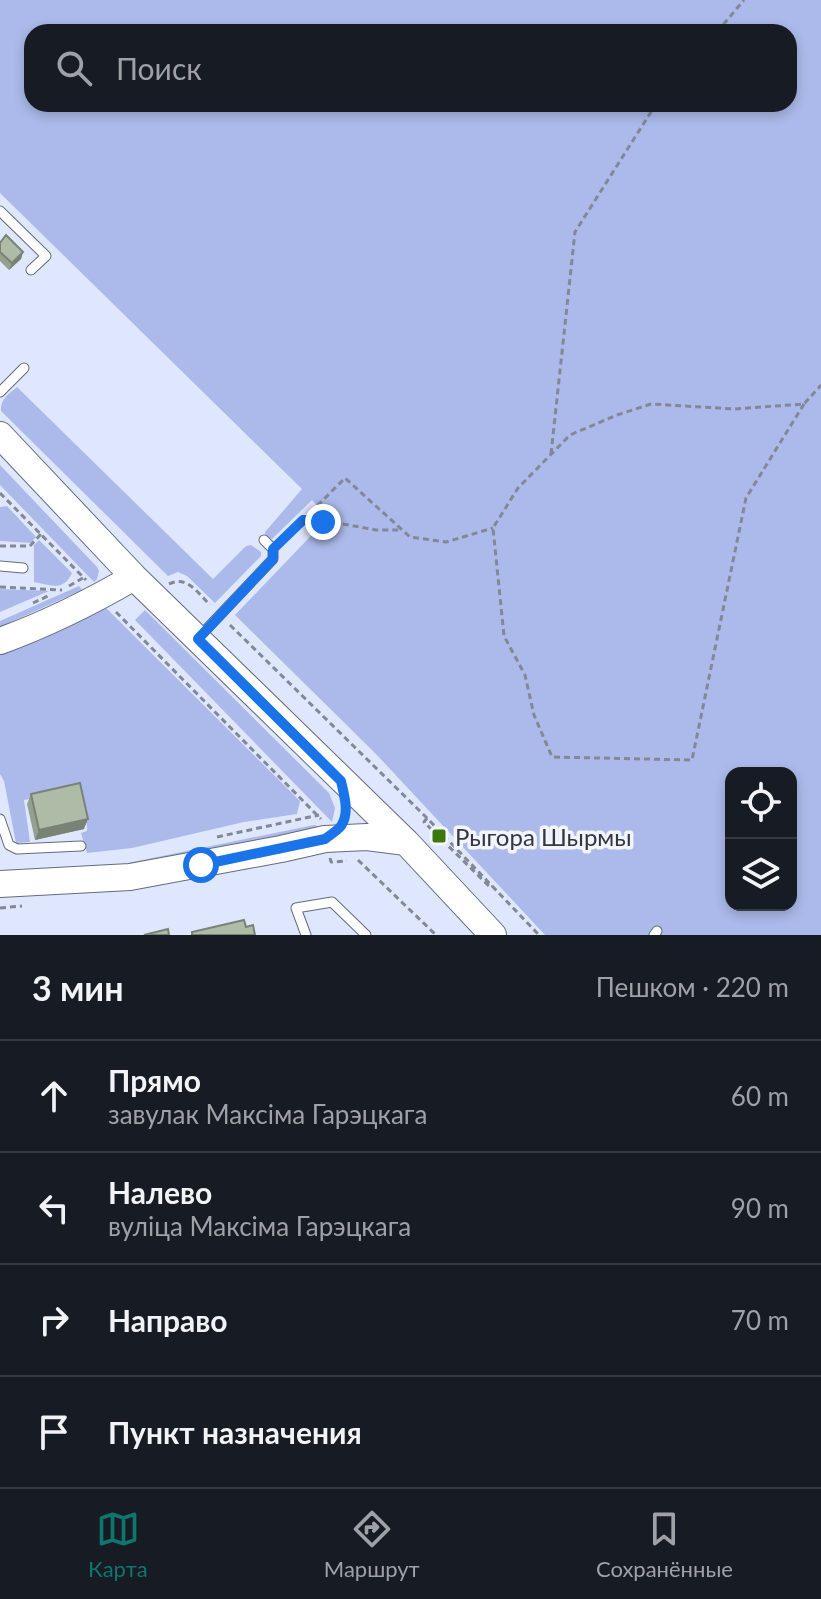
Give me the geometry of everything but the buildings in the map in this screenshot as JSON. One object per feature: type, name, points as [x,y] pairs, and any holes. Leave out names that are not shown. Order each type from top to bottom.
[{"type":"main road","points":[[0,435],[134,577],[406,842],[493,935]]},
{"type":"main road","points":[[0,641],[37,628],[92,587],[134,577]]},
{"type":"main road","points":[[0,884],[148,875],[322,827],[341,826],[346,806],[341,781]]},
{"type":"main road","points":[[322,827],[406,842]]},
{"type":"main road","points":[[0,890],[27,883]]},
{"type":"lane","points":[[0,211],[46,256],[31,270]]},
{"type":"lane","points":[[0,392],[24,368]]},
{"type":"lane","points":[[198,639],[273,559],[273,549],[264,540]]},
{"type":"lane","points":[[0,566],[23,568]]},
{"type":"lane","points":[[0,819],[9,845],[17,849],[81,846]]},
{"type":"lane","points":[[306,935],[296,908],[332,902],[366,935]]},
{"type":"path","points":[[724,24],[744,0]]},
{"type":"path","points":[[551,454],[575,232],[651,112]]},
{"type":"path","points":[[804,404],[734,409],[651,404],[570,435],[518,488],[493,528],[504,636],[525,675],[534,715],[552,757],[692,760],[746,498],[804,404],[821,385]]},
{"type":"path","points":[[273,549],[345,478],[410,537],[446,542],[493,528]]},
{"type":"path","points":[[0,493],[322,827],[331,862],[358,860],[436,935]]},
{"type":"path","points":[[0,504],[10,503]]},
{"type":"path","points":[[303,520],[376,530],[402,530]]},
{"type":"path","points":[[0,546],[30,546],[41,534]]},
{"type":"path","points":[[169,584],[179,580],[187,582],[427,818],[539,935]]},
{"type":"path","points":[[0,587],[62,590],[92,587]]},
{"type":"path","points":[[25,606],[62,590]]},
{"type":"path","points":[[209,839],[322,827]]},
{"type":"shaded area","points":[[0,0],[821,0],[821,935],[545,935],[376,754],[235,615],[328,518],[312,500],[272,539],[265,536],[265,532],[302,489],[0,193]]},
{"type":"shaded area","points":[[17,387],[213,579],[246,546],[251,545],[261,552],[261,556],[215,603],[187,576],[178,572],[168,576],[1,411],[4,400]]},
{"type":"shaded area","points":[[0,465],[97,567],[99,571],[94,582],[0,485]]},
{"type":"shaded area","points":[[7,506],[36,537],[31,543],[0,541],[0,507]]},
{"type":"shaded area","points":[[39,540],[72,573],[65,583],[56,586],[34,582],[34,545]]},
{"type":"shaded area","points":[[79,586],[82,590],[0,627],[0,621]]},
{"type":"shaded area","points":[[0,589],[49,591],[0,612]]},
{"type":"shaded area","points":[[102,604],[300,801],[297,814],[244,822],[132,848],[87,853],[81,833],[87,831],[87,826],[80,789],[24,800],[30,842],[16,843],[0,774],[0,651]]},
{"type":"shaded area","points":[[145,610],[329,793],[335,808],[332,822],[135,620]]},
{"type":"shaded area","points":[[314,825],[321,831],[127,868],[128,863]]},
{"type":"place","name":"Рыгора Шырмы","points":[[439,836]]},
{"type":"route","points":[[201,865],[325,839],[341,826],[345,816],[341,781],[198,639],[273,559],[273,549],[303,520],[323,522]]}]
